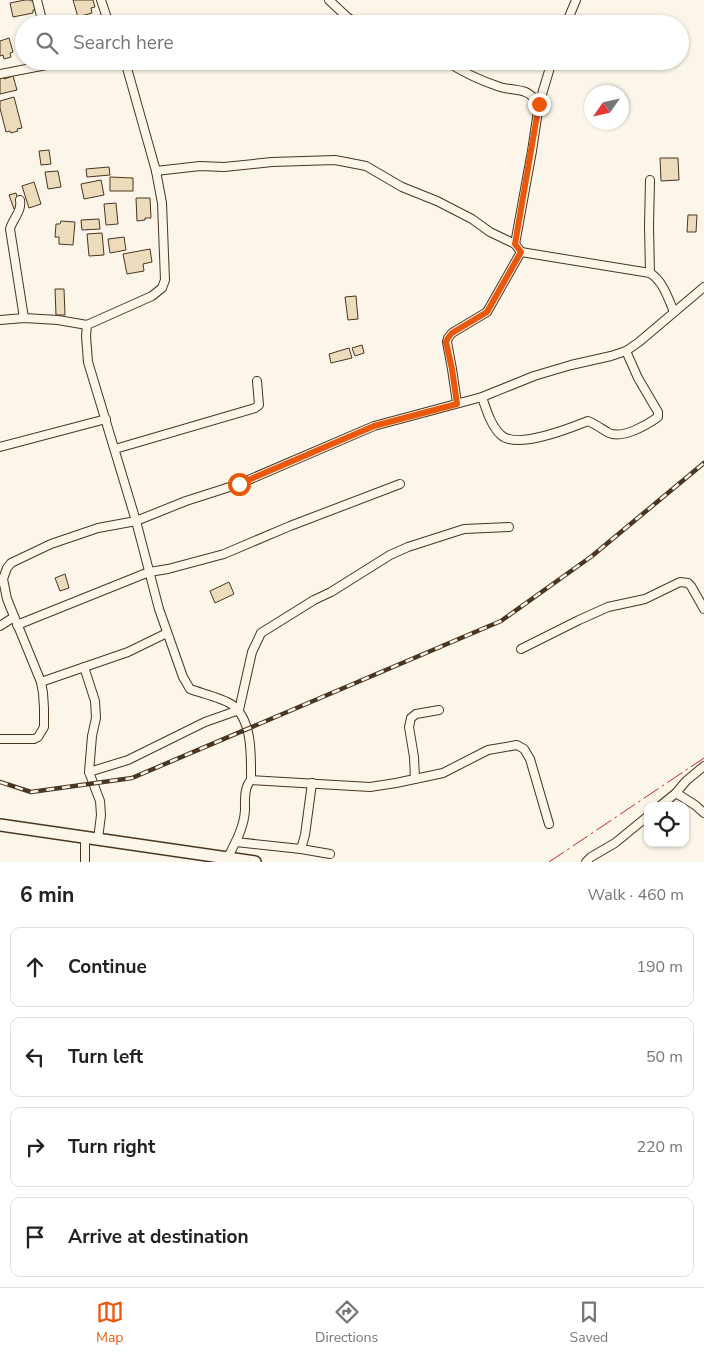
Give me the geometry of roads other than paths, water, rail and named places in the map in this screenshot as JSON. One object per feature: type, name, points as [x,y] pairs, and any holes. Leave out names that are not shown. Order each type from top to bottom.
[{"type":"main road","points":[[0,825],[255,862]]},
{"type":"street","points":[[37,0],[41,15]]},
{"type":"street","points":[[101,0],[106,15]]},
{"type":"street","points":[[329,0],[345,15]]},
{"type":"street","points":[[570,15],[576,0]]},
{"type":"street","points":[[0,74],[19,70]]},
{"type":"street","points":[[0,320],[24,318],[58,320],[87,325],[152,296],[162,288],[165,280],[162,203],[156,171],[128,70]]},
{"type":"street","points":[[462,70],[501,87],[526,91],[539,104]]},
{"type":"street","points":[[515,244],[539,104],[549,70]]},
{"type":"street","points":[[156,171],[200,166],[335,160],[366,166],[402,187],[437,201],[472,219],[490,232],[515,244],[521,252],[650,273],[656,277],[665,290],[674,312]]},
{"type":"street","points":[[650,180],[650,273]]},
{"type":"street","points":[[20,200],[20,212],[12,221],[10,229],[24,318]]},
{"type":"street","points":[[457,404],[446,342],[452,333],[487,312],[521,252]]},
{"type":"street","points":[[0,739],[34,739],[42,733],[44,727],[41,682],[7,599],[3,579],[11,563],[51,544],[98,528],[136,521],[186,501],[239,484],[374,426],[457,404],[534,376],[626,351],[704,286]]},
{"type":"street","points":[[87,325],[88,362],[136,521],[167,633],[183,677],[190,689],[229,702],[239,710],[247,729],[251,748],[252,780]]},
{"type":"street","points":[[482,396],[487,412],[495,427],[502,436],[509,439],[526,440],[544,436],[588,421],[611,434],[627,434],[653,421],[658,417],[658,412],[638,378],[626,351]]},
{"type":"street","points":[[115,449],[255,408],[259,405],[257,381]]},
{"type":"street","points":[[0,447],[106,419]]},
{"type":"street","points":[[0,626],[149,572],[168,569],[224,554],[299,522],[400,484]]},
{"type":"street","points":[[239,710],[252,652],[262,633],[314,600],[331,592],[390,555],[408,546],[464,529],[509,527]]},
{"type":"street","points":[[521,649],[608,607],[645,599],[680,582],[688,583],[691,586],[704,609]]},
{"type":"street","points":[[41,682],[128,652],[167,633]]},
{"type":"street","points":[[84,667],[95,701],[96,718],[92,736],[89,772],[100,801],[101,815],[98,839]]},
{"type":"street","points":[[89,772],[128,760],[205,722],[239,710]]},
{"type":"street","points":[[415,779],[414,756],[409,727],[411,718],[416,714],[439,710]]},
{"type":"street","points":[[227,859],[236,842],[244,819],[247,784],[252,780],[370,786],[396,783],[443,773],[488,750],[517,745],[524,749],[530,759],[549,824]]},
{"type":"street","points":[[665,802],[704,766]]},
{"type":"street","points":[[301,849],[305,836],[312,783]]},
{"type":"street","points":[[676,793],[704,813]]},
{"type":"street","points":[[586,862],[615,843],[644,819]]},
{"type":"street","points":[[85,837],[85,862]]},
{"type":"street","points":[[236,842],[330,854]]},
{"type":"railway","points":[[0,782],[31,792],[132,778],[501,621],[592,556],[704,463]]}]
